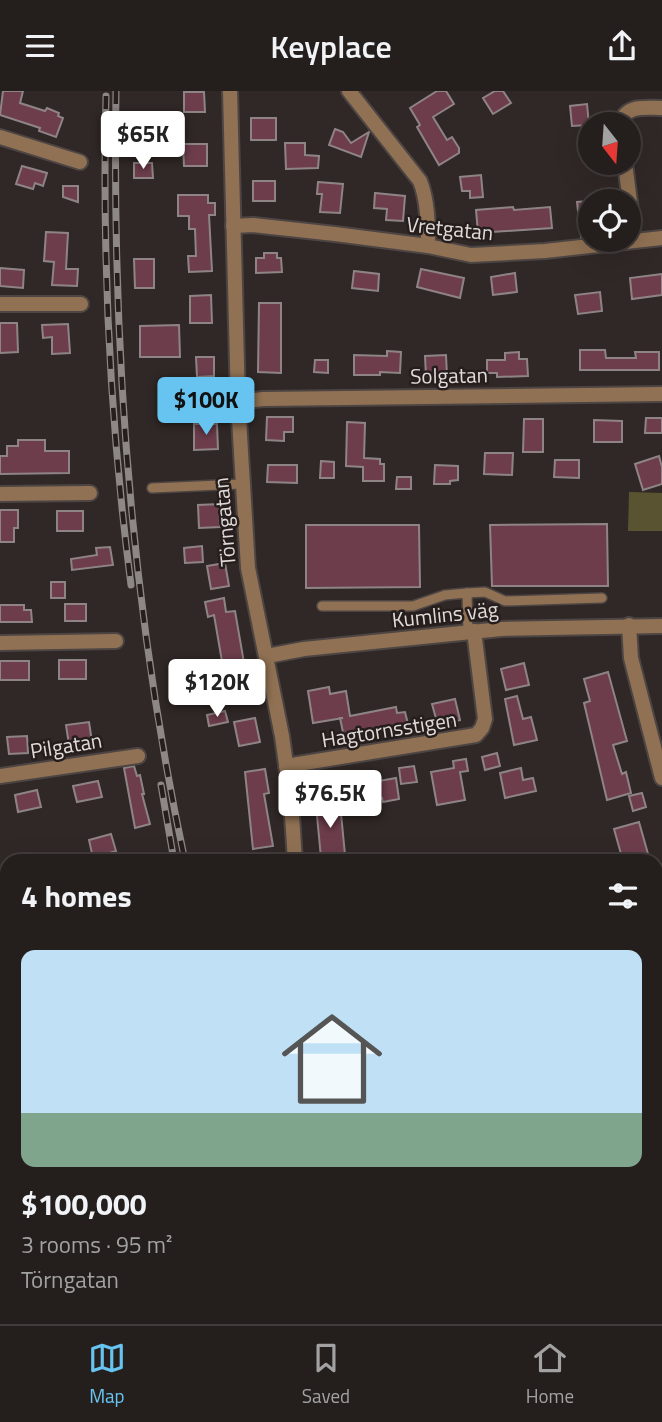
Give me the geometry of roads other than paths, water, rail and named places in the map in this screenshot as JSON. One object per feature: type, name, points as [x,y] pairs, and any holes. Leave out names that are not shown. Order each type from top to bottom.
[{"type":"street","name":"Törngatan","points":[[230,91],[238,402],[248,568],[286,766],[294,854]]},
{"type":"street","points":[[349,91],[420,181],[424,190],[428,246]]},
{"type":"street","points":[[627,112],[631,109],[662,108]]},
{"type":"street","points":[[0,137],[80,162]]},
{"type":"street","name":"Vretgatan","points":[[233,226],[253,225],[428,246],[471,255],[578,246]]},
{"type":"street","name":"Vretgatan","points":[[641,240],[662,238]]},
{"type":"street","points":[[0,304],[81,304]]},
{"type":"street","name":"Solgatan","points":[[238,402],[263,399],[662,394]]},
{"type":"street","points":[[0,494],[89,493]]},
{"type":"street","points":[[629,625],[631,658],[662,778]]},
{"type":"street","name":"Kumlins väg","points":[[267,656],[304,649],[471,632],[662,626]]},
{"type":"street","name":"Hagtornsstigen","points":[[286,766],[466,739],[476,735],[482,729],[485,719],[471,632]]},
{"type":"street","points":[[0,643],[116,641]]},
{"type":"street","name":"Pilgatan","points":[[0,776],[138,756]]},
{"type":"lane","points":[[152,488],[242,484]]},
{"type":"lane","points":[[322,606],[413,606],[445,595],[485,592],[505,601],[602,599]]},
{"type":"lane","points":[[467,593],[471,632]]},
{"type":"railway","points":[[116,91],[118,284],[129,478],[151,671],[184,854]]},
{"type":"railway","points":[[106,96],[105,218],[109,341],[131,585]]},
{"type":"railway","points":[[161,785],[173,854]]}]
